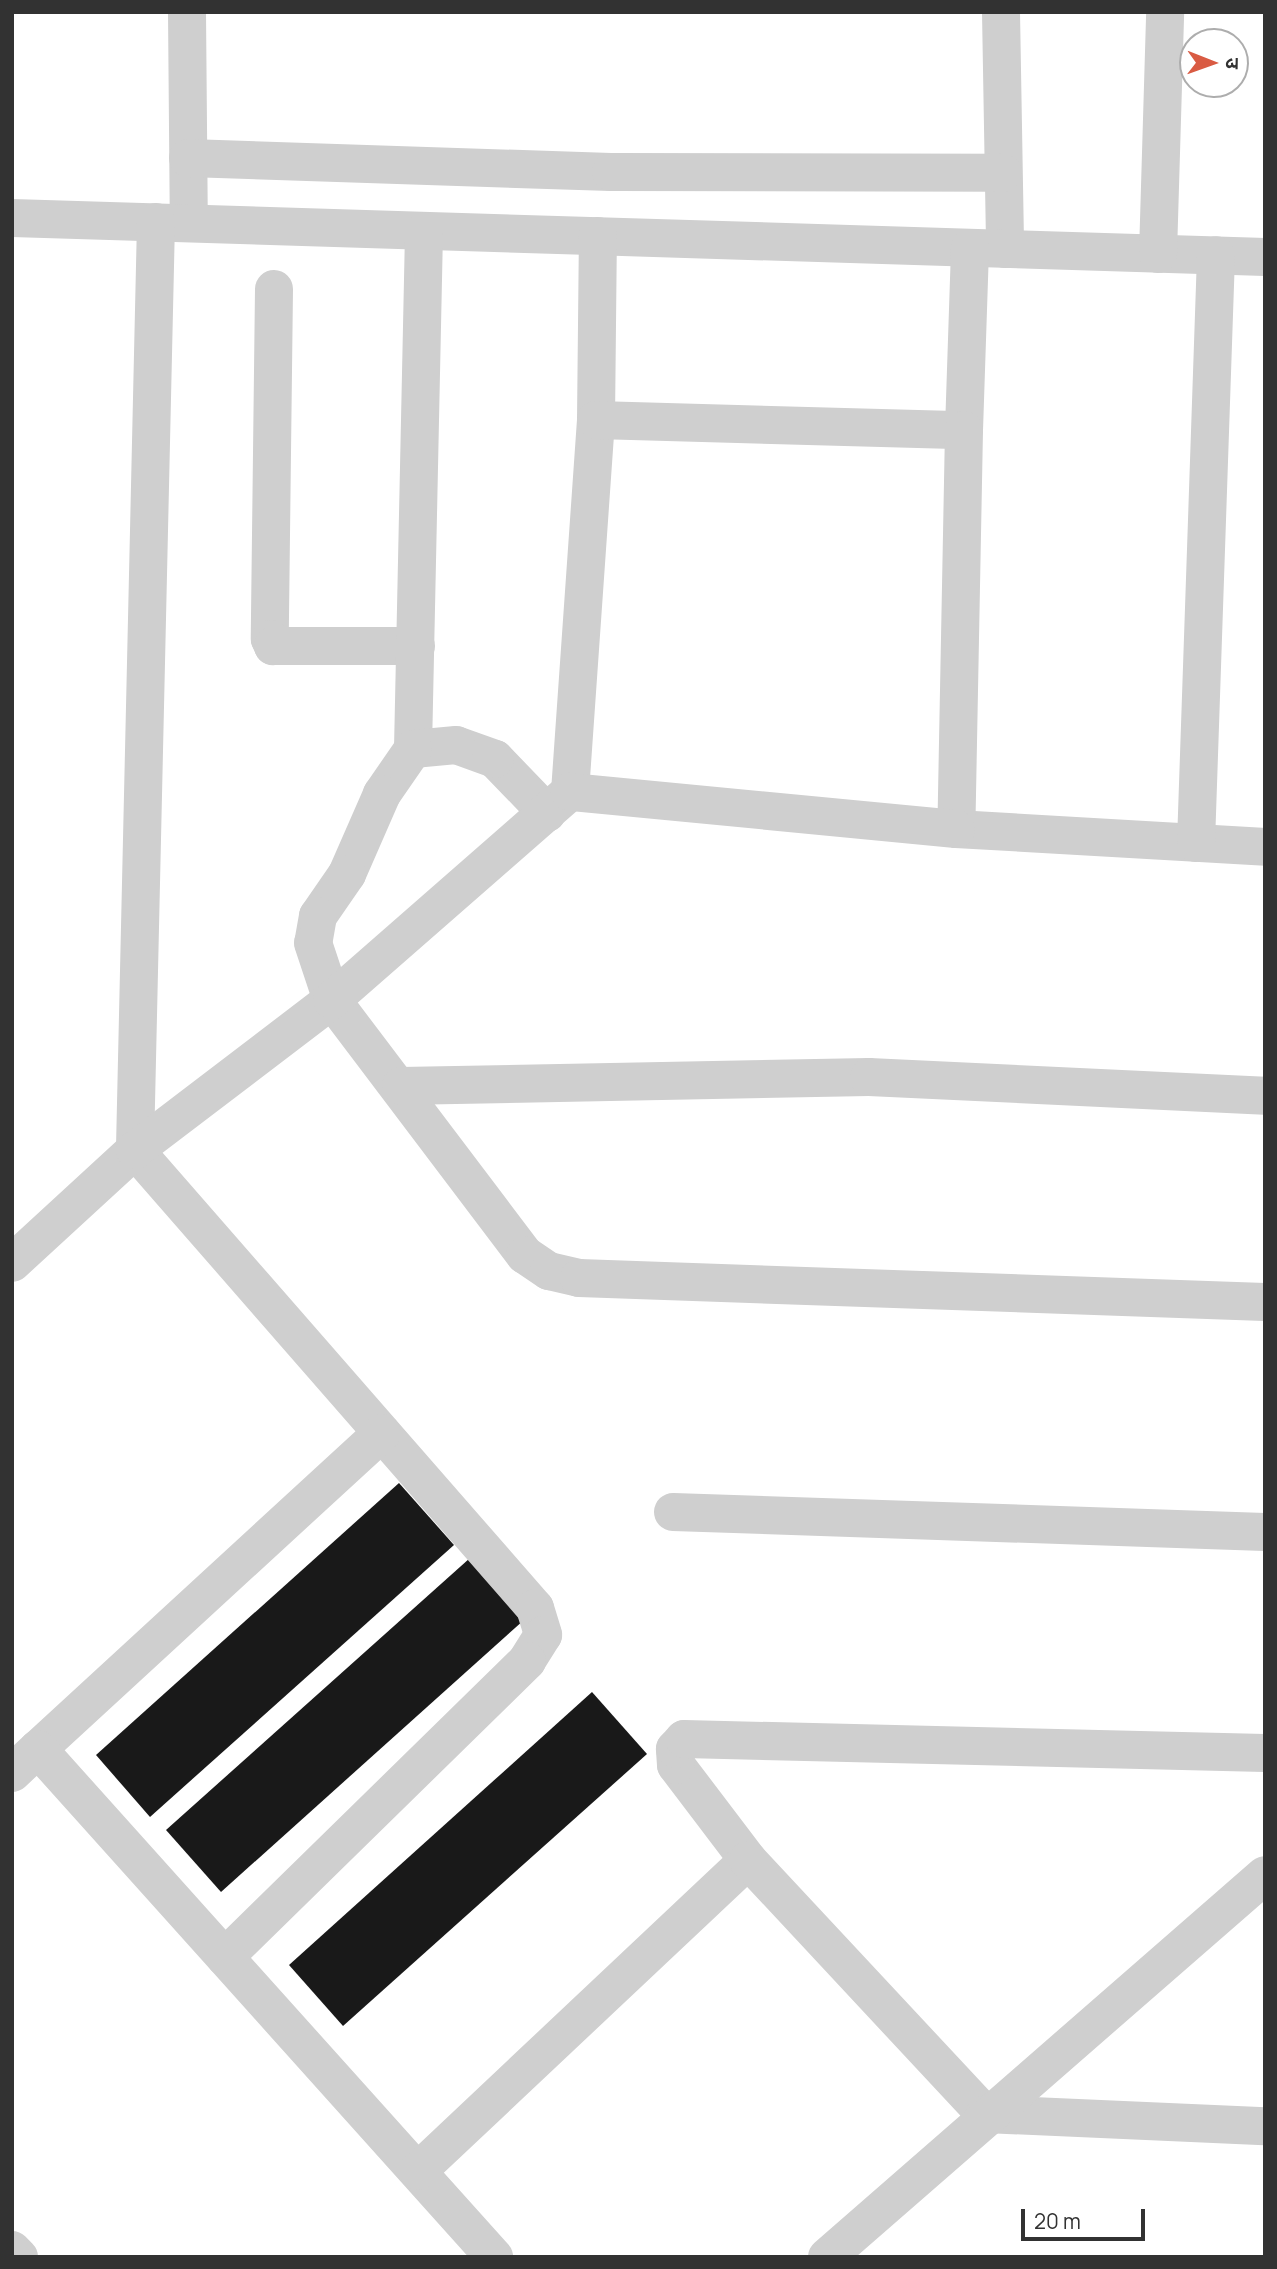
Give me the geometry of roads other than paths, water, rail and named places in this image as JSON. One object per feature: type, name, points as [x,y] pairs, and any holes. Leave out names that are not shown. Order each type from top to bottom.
[{"type":"street","points":[[187,12],[188,158],[172,223],[135,1150],[535,1608],[543,1635],[527,1661],[225,1957]]},
{"type":"street","points":[[956,829],[964,430],[987,248],[1003,173],[1001,12]]},
{"type":"street","points":[[1158,254],[1165,12]]},
{"type":"street","points":[[188,158],[611,172],[1003,173]]},
{"type":"street","points":[[12,218],[1265,257]]},
{"type":"street","points":[[425,231],[413,749],[382,794],[347,874],[318,916],[313,943],[332,1000],[401,1086],[525,1255],[549,1271],[579,1278],[1265,1302]]},
{"type":"street","points":[[12,1263],[135,1150],[332,1000],[559,802],[596,420],[598,236]]},
{"type":"street","points":[[1196,843],[1216,256]]},
{"type":"street","points":[[274,289],[270,639],[273,646],[416,646]]},
{"type":"street","points":[[596,420],[964,430]]},
{"type":"street","points":[[413,749],[456,745],[495,759],[559,802],[1265,847]]},
{"type":"street","points":[[401,1086],[869,1077],[1265,1096]]},
{"type":"street","points":[[382,1433],[25,1761],[225,1957],[494,2257]]},
{"type":"street","points":[[673,1512],[1265,1532]]},
{"type":"street","points":[[1265,1753],[684,1739],[675,1749],[676,1765],[748,1860],[985,2114],[1265,2126]]},
{"type":"street","points":[[418,2171],[748,1860]]},
{"type":"street","points":[[827,2257],[985,2114],[1263,1877]]},
{"type":"street","points":[[12,2250],[19,2257]]}]
